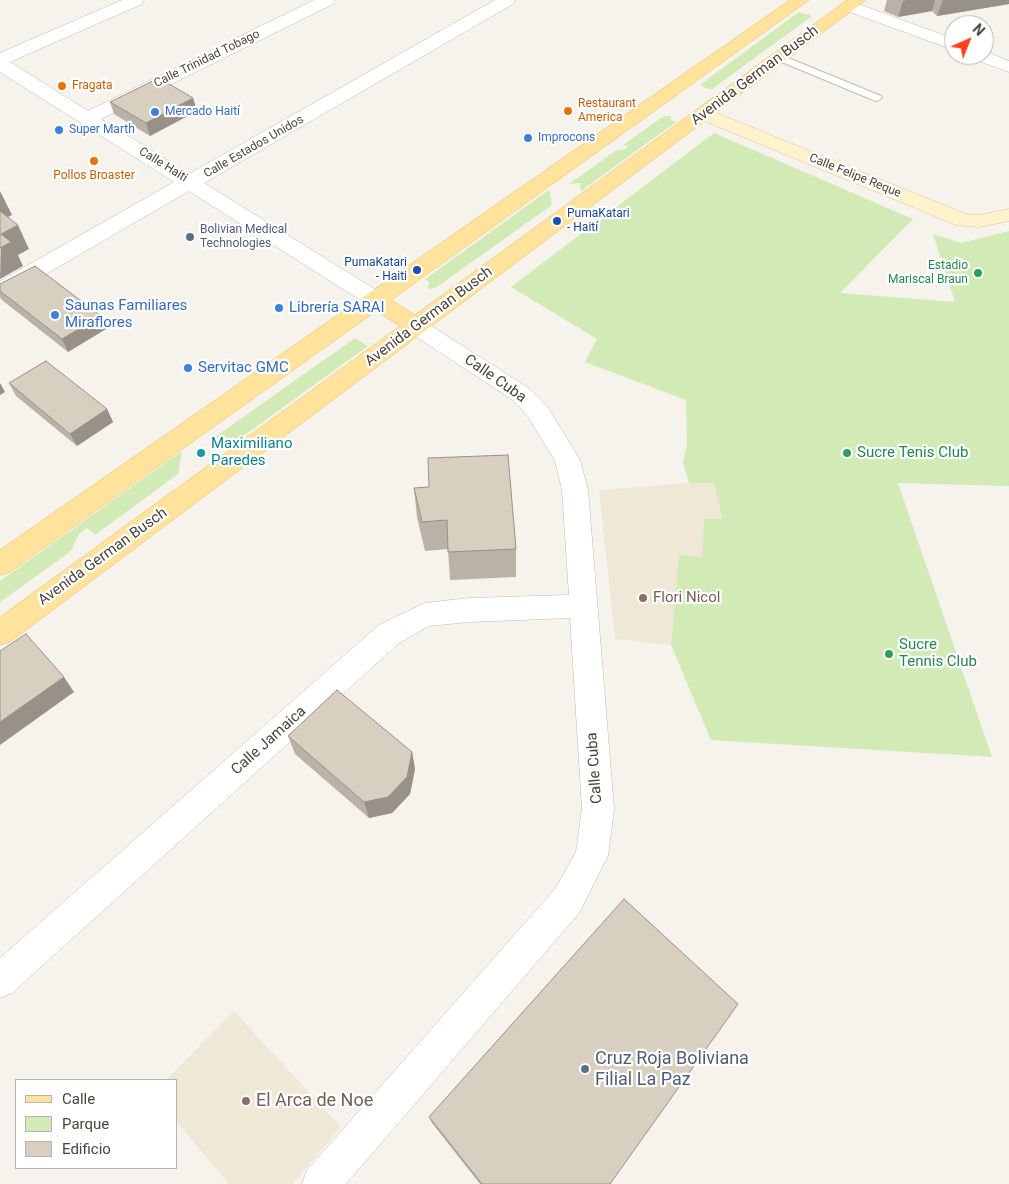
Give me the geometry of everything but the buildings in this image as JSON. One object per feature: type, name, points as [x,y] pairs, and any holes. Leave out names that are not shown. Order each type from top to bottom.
[{"type":"main road","name":"Avenida German Busch","points":[[0,633],[417,327],[685,105],[802,0]]},
{"type":"main road","points":[[833,0],[854,3]]},
{"type":"main road","name":"Avenida German Busch","points":[[0,564],[376,300],[685,105],[780,58],[854,3]]},
{"type":"main road","name":"Calle Felipe Reque","points":[[685,105],[963,220],[979,221],[1009,215]]},
{"type":"main road","points":[[376,300],[417,327]]},
{"type":"street","points":[[0,60],[136,0]]},
{"type":"street","name":"Calle Trinidad Tobago","points":[[88,118],[327,0]]},
{"type":"street","name":"Calle Estados Unidos","points":[[0,291],[507,0]]},
{"type":"street","points":[[854,3],[944,41]]},
{"type":"street","points":[[994,57],[1009,59]]},
{"type":"street","points":[[994,61],[1009,67]]},
{"type":"street","name":"Calle Haiti","points":[[0,64],[376,300]]},
{"type":"street","name":"Calle Cuba","points":[[321,1184],[567,901],[592,856],[598,809],[575,490],[567,460],[554,435],[538,412],[522,395],[417,327]]},
{"type":"street","name":"Calle Jamaica","points":[[0,982],[389,634],[425,615],[469,610],[583,606]]},
{"type":"lane","points":[[780,58],[877,98]]},
{"type":"shaded area","name":"Flori Nicol","points":[[689,483],[714,483],[722,520],[704,519],[702,557],[679,555],[671,645],[615,639],[599,490]]},
{"type":"shaded area","name":"El Arca de Noe","points":[[234,1011],[341,1127],[292,1184],[229,1184],[178,1123],[178,1079],[167,1079]]},
{"type":"green space","points":[[799,12],[812,16],[712,89],[704,88],[701,84]]},
{"type":"green space","points":[[664,116],[671,116],[671,120],[676,122],[581,191],[580,183],[569,184],[615,151],[628,147],[623,145]]},
{"type":"green space","name":"Sucre Tenis Club","points":[[714,133],[913,219],[840,293],[955,302],[933,234],[961,243],[1009,231],[1009,486],[898,483],[992,757],[711,740],[671,645],[679,555],[702,557],[704,519],[722,519],[714,483],[689,483],[683,462],[687,444],[686,400],[585,362],[597,339],[511,287]]},
{"type":"green space","points":[[549,190],[552,205],[437,287],[431,289],[427,287],[430,283],[425,279]]},
{"type":"green space","points":[[355,338],[368,346],[224,450],[225,440],[211,440]]},
{"type":"green space","points":[[182,451],[178,474],[95,535],[87,528],[79,534],[71,551],[0,602],[0,581]]},
{"type":"place","name":"Fragata","points":[[62,86]]},
{"type":"place","name":"Restaurant America","points":[[568,111]]},
{"type":"place","name":"Mercado Haití","points":[[155,112]]},
{"type":"place","name":"Super Marth","points":[[59,130]]},
{"type":"place","name":"Improcons","points":[[528,138]]},
{"type":"place","name":"Pollos Broaster","points":[[94,161]]},
{"type":"place","name":"PumaKatari - Haití","points":[[557,221]]},
{"type":"place","name":"Bolivian Medical Technologies","points":[[190,237]]},
{"type":"place","name":"PumaKatari - Haiti","points":[[417,270]]},
{"type":"place","name":"Estadio Mariscal Braun","points":[[978,273]]},
{"type":"place","name":"Librería SARAI","points":[[279,308]]},
{"type":"place","name":"Saunas Familiares Miraflores","points":[[55,315]]},
{"type":"place","name":"Servitac GMC","points":[[188,368]]},
{"type":"place","name":"Maximiliano Paredes","points":[[201,453]]},
{"type":"place","name":"Sucre Tenis Club","points":[[847,453]]},
{"type":"place","name":"Flori Nicol","points":[[643,598]]},
{"type":"place","name":"Sucre Tennis Club","points":[[889,654]]},
{"type":"place","name":"Cruz Roja Boliviana Filial La Paz","points":[[585,1069]]},
{"type":"place","name":"El Arca de Noe","points":[[246,1101]]}]
